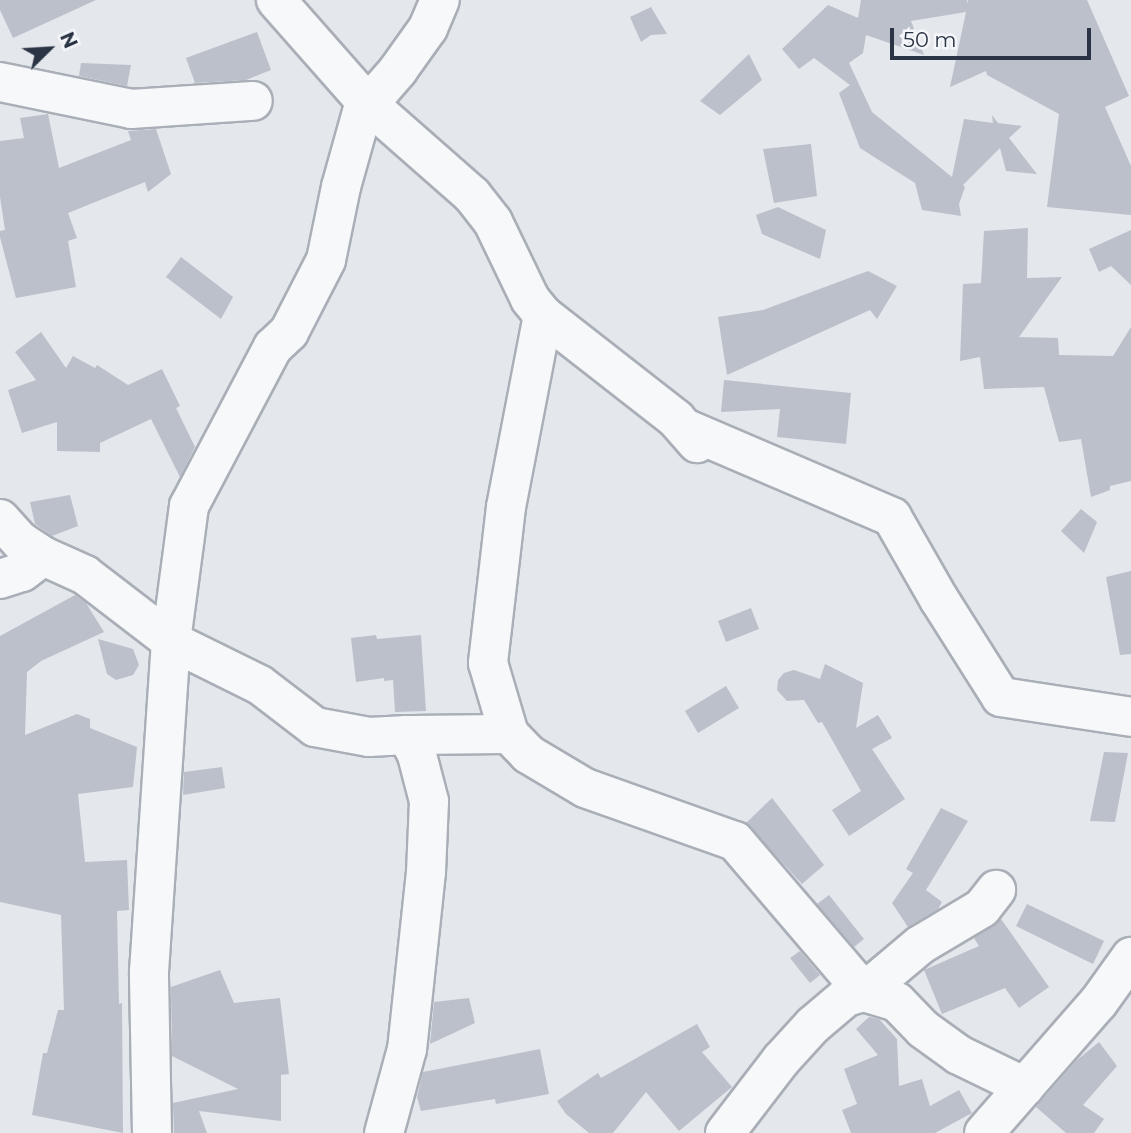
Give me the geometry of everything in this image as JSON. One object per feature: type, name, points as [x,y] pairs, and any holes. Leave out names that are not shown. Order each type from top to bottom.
[{"type":"street","points":[[276,0],[365,101],[472,195],[493,222],[530,299],[543,315],[693,436],[892,517],[1001,697],[1131,717]]},
{"type":"street","points":[[152,1133],[149,972],[171,640],[189,506],[273,347],[289,332],[326,260],[341,187],[365,101],[380,91],[412,50],[428,28],[440,0]]},
{"type":"street","points":[[0,82],[131,109],[253,101]]},
{"type":"street","points":[[543,315],[506,508],[488,663],[509,734],[528,754],[585,788],[735,841],[864,992],[898,1002],[923,1029],[959,1055],[1025,1087]]},
{"type":"street","points":[[0,519],[20,541],[43,556],[85,575],[171,640],[260,685],[315,727],[369,737],[509,734]]},
{"type":"street","points":[[0,579],[22,572],[43,556]]},
{"type":"street","points":[[392,1127],[407,1049],[426,872],[429,801],[417,755],[407,735]]},
{"type":"street","points":[[725,1133],[813,1025],[846,997],[864,992],[920,945],[982,908],[996,890]]},
{"type":"street","points":[[984,1133],[1098,1003],[1131,957]]},
{"type":"building","points":[[0,0],[96,0],[13,38],[0,10]]},
{"type":"building","points":[[861,0],[967,0],[968,4],[968,0],[1087,0],[1129,96],[1105,107],[1131,166],[1131,215],[1047,207],[1059,114],[987,75],[986,71],[950,87],[966,12],[911,21],[924,55],[866,35],[863,53],[849,63],[872,112],[952,177],[964,119],[993,123],[992,115],[998,123],[1022,126],[1009,138],[1037,174],[1006,171],[1000,148],[963,185],[965,187],[959,204],[961,216],[922,210],[915,183],[860,148],[839,93],[850,85],[814,58],[799,69],[782,49],[828,5],[858,18]]},
{"type":"building","points":[[651,7],[667,34],[651,35],[641,42],[630,17]]},
{"type":"building","points":[[257,32],[271,70],[246,80],[195,83],[186,58]]},
{"type":"building","points":[[749,54],[762,80],[720,115],[700,101]]},
{"type":"building","points":[[81,63],[131,65],[127,86],[79,76]]},
{"type":"building","points":[[48,114],[59,168],[131,140],[128,131],[156,129],[171,174],[148,192],[145,182],[68,213],[77,238],[68,241],[76,287],[16,298],[0,237],[0,231],[5,230],[0,197],[0,141],[24,138],[20,118]]},
{"type":"building","points":[[811,144],[817,196],[774,203],[763,149]]},
{"type":"building","points":[[778,207],[826,230],[820,259],[762,234],[756,215]]},
{"type":"building","points":[[1028,228],[1027,278],[1062,277],[1019,337],[1058,338],[1059,355],[1113,356],[1131,327],[1131,481],[1110,486],[1110,490],[1091,497],[1081,439],[1059,442],[1044,387],[984,389],[980,357],[960,361],[963,284],[981,283],[984,231]]},
{"type":"building","points":[[1131,230],[1131,285],[1111,266],[1099,272],[1089,249]]},
{"type":"building","points":[[181,257],[233,297],[221,319],[166,277]]},
{"type":"building","points":[[868,271],[897,286],[877,319],[870,310],[727,375],[718,317],[763,310]]},
{"type":"building","points":[[41,332],[66,368],[73,356],[95,368],[97,365],[128,385],[162,369],[180,406],[176,408],[195,447],[180,477],[151,419],[100,443],[100,452],[57,451],[57,422],[22,433],[8,390],[36,380],[15,352]]},
{"type":"building","points":[[724,380],[851,393],[846,444],[777,437],[780,409],[721,412]]},
{"type":"building","points":[[70,495],[78,526],[52,536],[35,524],[30,502]]},
{"type":"building","points":[[1081,509],[1097,522],[1084,553],[1061,531]]},
{"type":"building","points":[[1131,571],[1131,654],[1120,655],[1106,577]]},
{"type":"building","points":[[75,595],[86,603],[104,632],[41,661],[27,672],[25,735],[77,714],[90,719],[90,728],[137,747],[133,787],[78,794],[85,862],[127,860],[129,910],[117,911],[119,1004],[122,1003],[123,1133],[32,1115],[43,1053],[47,1053],[58,1010],[64,1010],[61,915],[0,902],[0,636]]},
{"type":"building","points":[[751,608],[759,629],[726,642],[718,621]]},
{"type":"building","points":[[376,635],[377,639],[421,635],[426,711],[395,712],[393,680],[384,681],[384,678],[356,682],[351,638]]},
{"type":"building","points":[[98,639],[133,649],[139,665],[133,675],[116,680],[107,674]]},
{"type":"building","points":[[825,664],[863,683],[856,728],[878,715],[892,738],[872,749],[905,799],[849,836],[832,810],[861,791],[822,722],[818,723],[804,700],[787,701],[777,690],[778,680],[784,673],[794,670],[820,679]]},
{"type":"building","points":[[726,686],[739,708],[698,733],[685,711]]},
{"type":"building","points":[[1104,752],[1128,753],[1115,822],[1090,821]]},
{"type":"building","points":[[222,767],[225,788],[183,795],[184,772]]},
{"type":"building","points":[[772,798],[824,865],[802,884],[746,823]]},
{"type":"building","points":[[941,808],[968,821],[926,890],[942,902],[938,909],[908,927],[892,903],[913,873],[906,869]]},
{"type":"building","points":[[829,895],[864,939],[854,947],[817,904]]},
{"type":"building","points":[[1027,904],[1104,941],[1093,964],[1016,926]]},
{"type":"building","points":[[1001,919],[1049,987],[1019,1008],[1005,988],[942,1014],[924,970],[979,946],[974,938]]},
{"type":"building","points":[[800,951],[820,975],[810,983],[790,958]]},
{"type":"building","points":[[220,970],[234,1003],[280,998],[289,1074],[281,1075],[281,1121],[199,1111],[207,1133],[174,1133],[173,1103],[238,1089],[172,1056],[171,987]]},
{"type":"building","points":[[469,998],[475,1023],[430,1044],[434,1002]]},
{"type":"building","points":[[869,1017],[879,1019],[897,1039],[899,1086],[922,1079],[930,1106],[959,1090],[972,1113],[935,1133],[851,1133],[842,1110],[857,1104],[844,1069],[878,1055],[856,1029]]},
{"type":"building","points":[[697,1024],[710,1047],[702,1052],[732,1087],[679,1131],[646,1092],[613,1133],[589,1133],[566,1114],[557,1101],[598,1073],[601,1078]]},
{"type":"building","points":[[1099,1042],[1117,1066],[1083,1105],[1104,1119],[1094,1133],[1066,1133],[1036,1107],[1077,1060]]},
{"type":"building","points":[[540,1049],[549,1094],[496,1104],[495,1099],[421,1111],[417,1097],[423,1072]]}]
